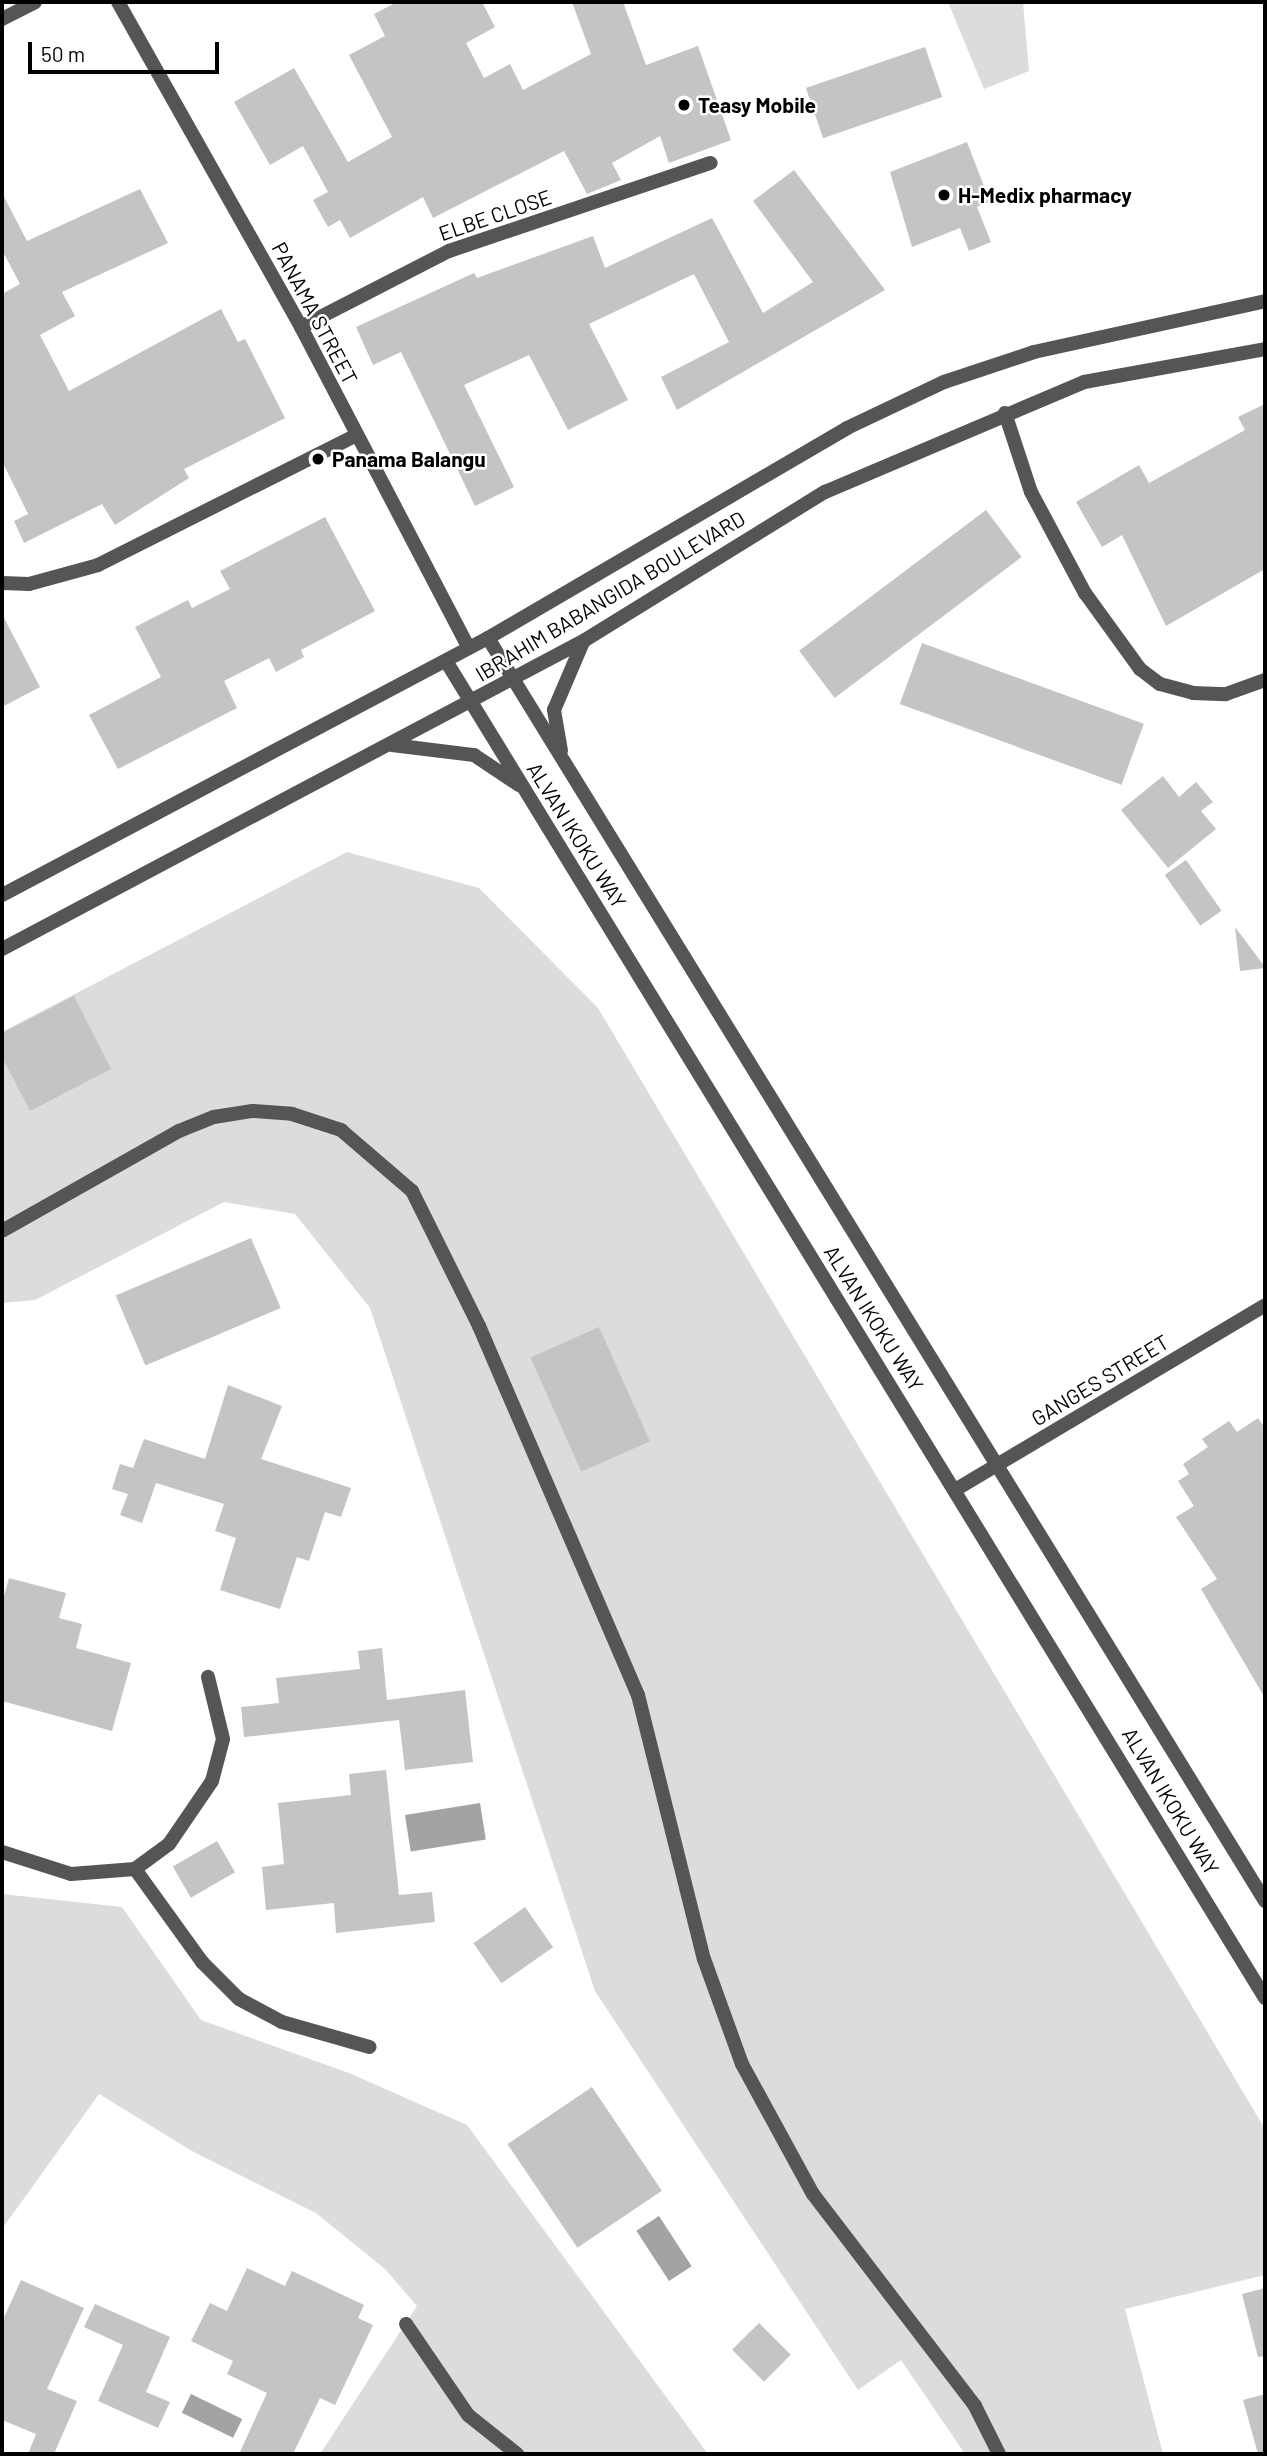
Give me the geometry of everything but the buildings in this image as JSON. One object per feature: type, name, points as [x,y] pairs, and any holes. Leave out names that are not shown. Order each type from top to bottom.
[{"type":"street","points":[[2,19],[35,2]]},
{"type":"street","name":"PANAMA STREET","points":[[118,2],[301,327],[468,647]]},
{"type":"street","name":"ELBE CLOSE","points":[[301,327],[449,251],[711,163]]},
{"type":"street","name":"IBRAHIM BABANGIDA BOULEVARD","points":[[2,895],[446,661],[812,447],[944,382],[1123,328],[1265,301]]},
{"type":"street","name":"IBRAHIM BABANGIDA BOULEVARD","points":[[2,949],[471,703],[585,640],[825,492],[1005,413],[1084,382],[1265,349]]},
{"type":"street","points":[[1005,413],[1031,492],[1085,593],[1140,669],[1160,684],[1192,693],[1226,694],[1265,680]]},
{"type":"street","points":[[2,583],[29,584],[98,565],[356,435]]},
{"type":"street","name":"ALVAN IKOKU WAY","points":[[488,638],[1001,1464],[1265,1901]]},
{"type":"street","points":[[562,760],[554,710],[585,640]]},
{"type":"street","name":"ALVAN IKOKU WAY","points":[[446,661],[1265,1998]]},
{"type":"street","points":[[391,745],[474,755],[523,788]]},
{"type":"street","points":[[2,1231],[179,1131],[214,1116],[253,1111],[292,1114],[341,1130],[412,1191],[479,1326],[638,1695],[704,1959],[741,2064],[814,2194],[975,2406],[999,2454]]},
{"type":"street","name":"GANGES STREET","points":[[955,1490],[1265,1305]]},
{"type":"street","points":[[2,1852],[71,1874],[135,1869],[169,1844],[212,1780],[223,1739],[208,1677]]},
{"type":"street","points":[[135,1869],[202,1962],[239,1999],[282,2022],[370,2047]]},
{"type":"street","points":[[406,2325],[468,2415],[517,2454]]},
{"type":"shaded area","points":[[948,2],[1023,2],[1029,71],[984,89]]},
{"type":"shaded area","points":[[347,852],[479,888],[598,1008],[1265,2129],[1265,2275],[1125,2309],[1163,2454],[965,2454],[901,2360],[858,2390],[595,1991],[370,1308],[295,1214],[224,1202],[35,1300],[2,1303],[2,1032]]},
{"type":"shaded area","points":[[480,1803],[486,1840],[411,1851],[405,1815]]},
{"type":"shaded area","points":[[2,1894],[122,1907],[201,2020],[349,2073],[467,2125],[708,2454],[320,2454],[417,2306],[385,2269],[316,2213],[192,2151],[99,2094],[2,2229]]},
{"type":"shaded area","points":[[659,2216],[692,2266],[669,2281],[636,2231]]},
{"type":"shaded area","points":[[191,2394],[242,2419],[233,2438],[182,2413]]},
{"type":"place","name":"Teasy Mobile","points":[[684,105]]},
{"type":"place","name":"H-Medix pharmacy","points":[[944,195]]},
{"type":"place","name":"Panama Balangu","points":[[318,459]]}]
